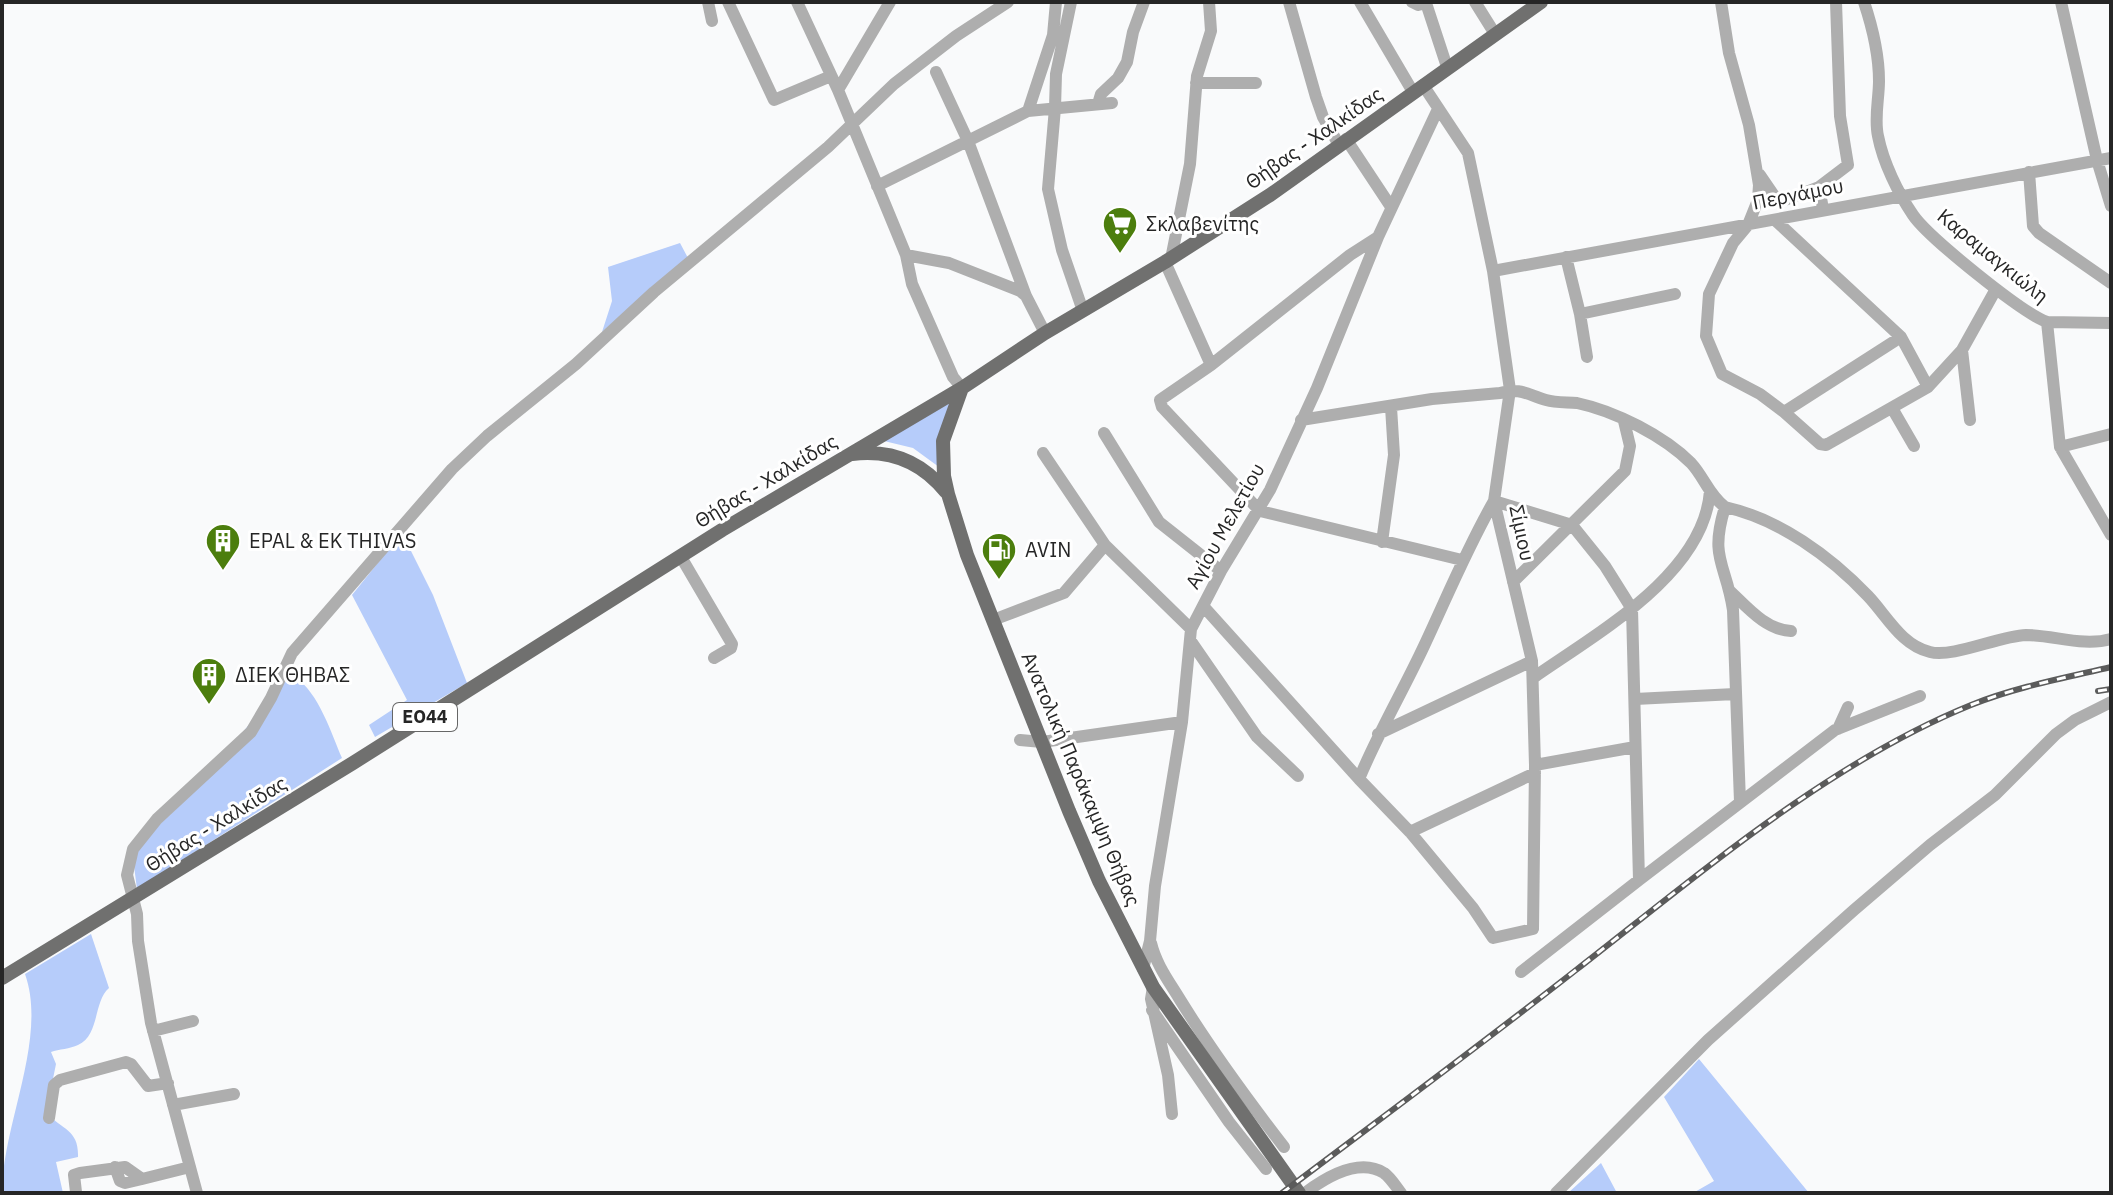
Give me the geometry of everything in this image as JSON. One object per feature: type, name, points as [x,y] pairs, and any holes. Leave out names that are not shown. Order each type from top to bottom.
[{"type":"main road","name":"Θήβας - Χαλκίδας","points":[[2,978],[681,557],[962,388],[1045,333],[1168,261],[1270,195],[1541,2]]},
{"type":"main road","name":"Ανατολική Παράκαμψη Θήβας","points":[[962,388],[943,441],[948,494],[967,555],[1093,867],[1153,987],[1306,1191]]},
{"type":"main road","points":[[848,455],[876,453],[904,458],[929,473],[948,494]]},
{"type":"street","points":[[708,2],[712,21]]},
{"type":"street","points":[[728,2],[774,100],[831,76]]},
{"type":"street","points":[[797,2],[838,90],[906,255],[912,284],[953,377],[962,388]]},
{"type":"street","points":[[838,90],[890,2]]},
{"type":"street","points":[[197,1193],[153,1031],[138,941],[137,914],[127,875],[133,849],[144,832],[251,732],[292,653],[430,492],[487,436],[576,364],[654,292],[851,126],[894,84],[1008,2]]},
{"type":"street","points":[[1028,111],[1053,35],[1056,2]]},
{"type":"street","points":[[1071,2],[1056,74],[1048,189],[1062,250],[1083,311]]},
{"type":"street","points":[[1098,104],[1101,94],[1118,78],[1127,62],[1133,32],[1144,2]]},
{"type":"street","points":[[1209,2],[1211,31],[1196,83],[1190,164],[1168,261],[1211,365]]},
{"type":"street","points":[[1289,2],[1323,117],[1391,207]]},
{"type":"street","points":[[1360,2],[1418,88],[1438,109]]},
{"type":"street","points":[[1412,2],[1418,5],[1426,3],[1447,67]]},
{"type":"street","points":[[1475,2],[1495,34]]},
{"type":"street","points":[[1721,2],[1729,53],[1749,125],[1757,169],[1758,200],[1748,225],[1733,243],[1709,294],[1706,336],[1722,374],[1760,394],[1820,444],[1826,445],[1928,387],[1962,350],[1996,289]]},
{"type":"street","points":[[1757,169],[1777,200],[1785,200],[1819,187],[1848,165],[1840,116],[1836,2]]},
{"type":"street","name":"Καραμαγκιώλη","points":[[1864,2],[1878,66],[1877,132],[1901,194],[1925,230],[1996,289],[2037,319],[2047,322],[2060,447],[2111,535]]},
{"type":"street","points":[[2061,2],[2097,160],[2111,206]]},
{"type":"street","points":[[936,72],[968,141],[1026,296],[1045,333]]},
{"type":"street","points":[[1196,83],[1256,83]]},
{"type":"street","points":[[877,186],[1028,111],[1112,103]]},
{"type":"street","name":"Αγίου Μελετίου","points":[[1143,969],[1150,941],[1155,886],[1182,722],[1190,635],[1221,571],[1260,511],[1317,388],[1391,207],[1438,109]]},
{"type":"street","name":"Σίμιου","points":[[1438,109],[1468,153],[1493,271],[1510,390],[1494,501],[1532,661],[1535,769],[1533,929]]},
{"type":"street","name":"Περγάμου","points":[[1493,271],[2111,158]]},
{"type":"street","points":[[2029,172],[2033,226],[2111,283]]},
{"type":"street","points":[[1819,187],[1823,209]]},
{"type":"street","points":[[1775,220],[1901,337],[1928,387]]},
{"type":"street","points":[[1378,237],[1350,255],[1211,365],[1160,400],[1162,407],[1260,511],[1462,560]]},
{"type":"street","points":[[906,255],[949,263],[998,281],[1026,296]]},
{"type":"street","points":[[1566,257],[1587,357]]},
{"type":"street","points":[[1580,314],[1675,294]]},
{"type":"street","points":[[2047,322],[2111,323]]},
{"type":"street","points":[[1784,412],[1901,337]]},
{"type":"street","points":[[1962,350],[1970,420]]},
{"type":"street","points":[[1301,420],[1510,390],[1521,390],[1547,401],[1586,406],[1660,438],[1690,463],[1725,507],[1786,531],[1812,547],[1870,599],[1898,633],[1918,647],[1932,653],[2028,635],[2071,640],[2111,639]]},
{"type":"street","points":[[1382,542],[1394,455],[1391,407]]},
{"type":"street","points":[[1892,408],[1914,446]]},
{"type":"street","points":[[1513,582],[1625,471],[1630,446],[1624,421]]},
{"type":"street","points":[[1104,433],[1159,522],[1221,571]]},
{"type":"street","points":[[2060,447],[2111,434]]},
{"type":"street","points":[[1043,453],[1105,545],[1190,635],[1257,737],[1298,776]]},
{"type":"street","points":[[1533,678],[1632,609],[1662,583],[1685,553],[1702,522],[1710,491]]},
{"type":"street","points":[[1359,779],[1462,560],[1494,501],[1572,525],[1605,566],[1632,609],[1639,880]]},
{"type":"street","points":[[1725,507],[1717,546],[1718,561],[1730,591],[1740,802]]},
{"type":"street","points":[[993,620],[1064,593],[1105,545]]},
{"type":"street","points":[[681,557],[732,644],[731,648],[714,658]]},
{"type":"street","points":[[1730,591],[1763,621],[1782,631],[1791,631]]},
{"type":"street","points":[[1204,607],[1410,832],[1473,908],[1493,938],[1533,929],[1546,953]]},
{"type":"street","points":[[1378,734],[1532,661]]},
{"type":"street","points":[[1635,699],[1735,694]]},
{"type":"street","points":[[1521,972],[1838,729],[1920,696]]},
{"type":"street","points":[[1556,1193],[1708,1040],[1854,910],[1995,795],[2056,734],[2075,720],[2111,702]]},
{"type":"street","points":[[1838,729],[1848,707]]},
{"type":"street","points":[[1020,740],[1042,742],[1182,722]]},
{"type":"street","points":[[1410,832],[1535,769],[1635,747]]},
{"type":"street","points":[[1150,941],[1154,958],[1192,1020],[1284,1147]]},
{"type":"street","points":[[1153,987],[1152,1010],[1168,1075],[1172,1114]]},
{"type":"street","points":[[1152,1010],[1229,1122],[1266,1169]]},
{"type":"street","points":[[153,1031],[193,1021]]},
{"type":"street","points":[[49,1118],[54,1085],[60,1080],[126,1062],[148,1086],[168,1083]]},
{"type":"street","points":[[173,1105],[234,1094]]},
{"type":"street","points":[[76,1192],[74,1175],[115,1167],[120,1181],[125,1183],[190,1167]]},
{"type":"street","points":[[1306,1191],[1335,1173],[1359,1168],[1375,1169],[1386,1174],[1401,1193]]},
{"type":"shaded area","points":[[680,243],[688,258],[602,332],[612,301],[608,267]]},
{"type":"shaded area","points":[[951,402],[939,467],[913,448],[884,441]]},
{"type":"shaded area","points":[[402,533],[433,595],[467,683],[375,737],[369,725],[407,700],[352,595]]},
{"type":"shaded area","points":[[295,677],[318,703],[342,758],[137,889],[134,866],[145,838],[193,793],[287,678]]},
{"type":"shaded area","points":[[91,934],[109,988],[100,1001],[90,1034],[85,1040],[51,1052],[56,1064],[46,1113],[73,1136],[78,1157],[56,1162],[63,1193],[2,1193],[4,1167],[31,1026],[31,999],[25,974]]},
{"type":"shaded area","points":[[1699,1059],[1809,1193],[1693,1193],[1714,1181],[1664,1097]]},
{"type":"shaded area","points":[[1601,1163],[1617,1193],[1568,1193]]},
{"type":"railway","points":[[1282,1193],[1716,860],[1815,790],[1918,729],[1971,705],[2023,688],[2111,667]]},
{"type":"railway","points":[[2098,691],[2111,689]]},
{"type":"place","name":"Σκλαβενίτης","points":[[1120,255]]},
{"type":"place","name":"EPAL & EK THIVAS","points":[[223,572]]},
{"type":"place","name":"AVIN","points":[[999,581]]},
{"type":"place","name":"ΔΙΕΚ ΘΗΒΑΣ","points":[[209,706]]}]
